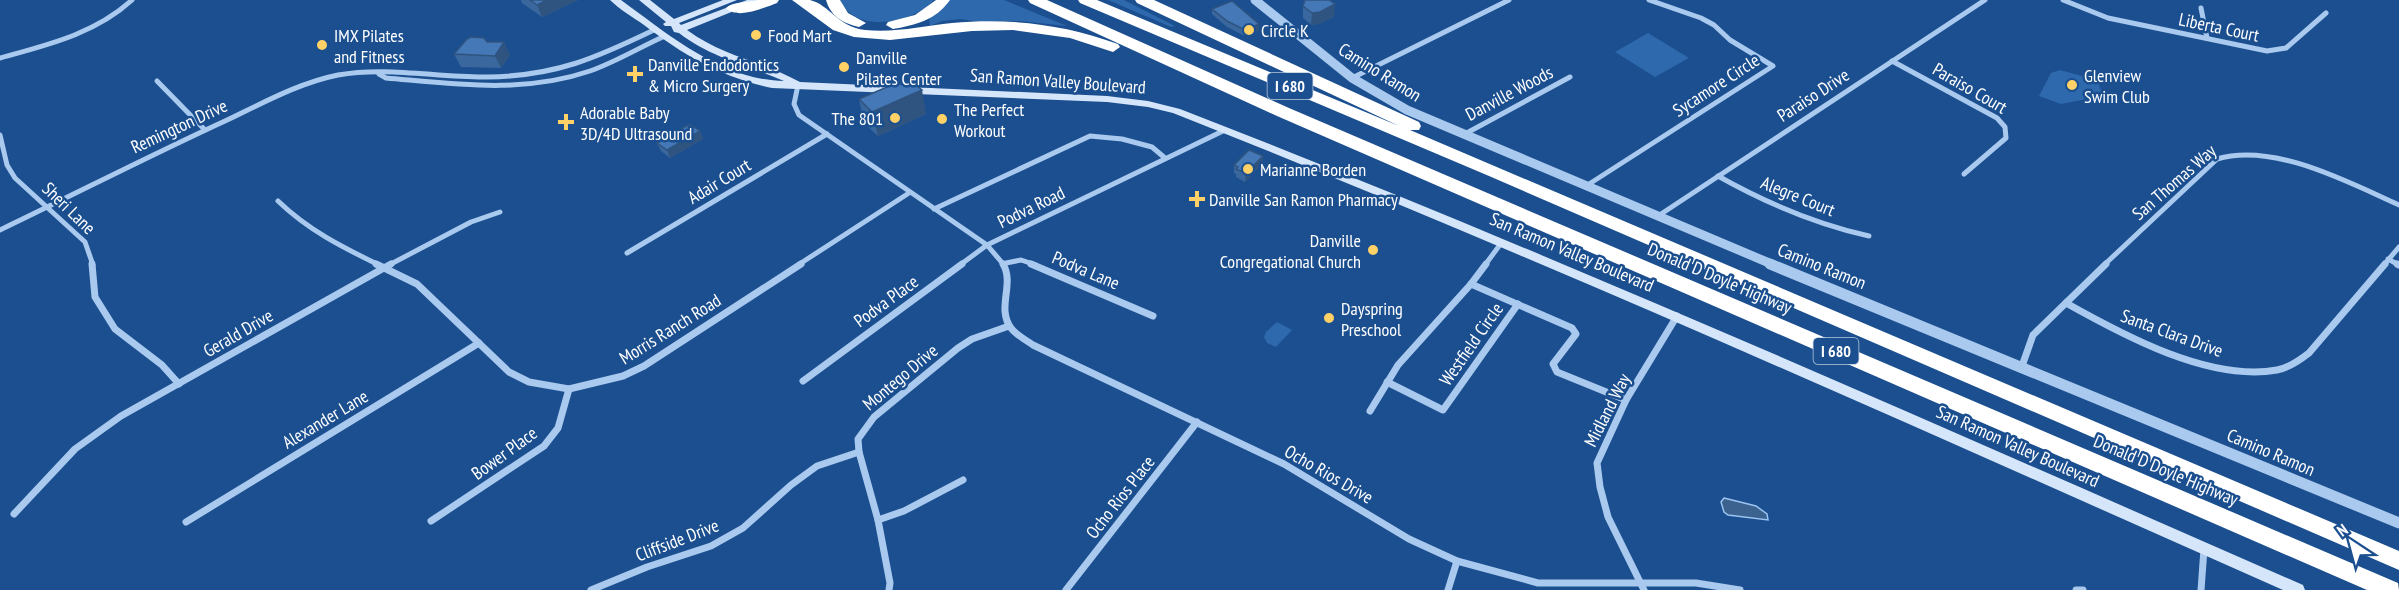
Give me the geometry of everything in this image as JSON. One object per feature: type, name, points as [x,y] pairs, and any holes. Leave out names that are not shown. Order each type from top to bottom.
[{"type":"highway","points":[[732,4],[749,8],[772,0]]},
{"type":"highway","points":[[832,0],[837,11],[852,21],[877,26],[910,22],[935,10],[943,0]]},
{"type":"highway","name":"Donald D Doyle Highway","points":[[1035,0],[1283,112],[2390,590]]},
{"type":"highway","name":"Donald D Doyle Highway","points":[[1085,0],[1495,172],[2399,561]]},
{"type":"highway","points":[[1142,0],[1403,121],[1476,157],[1495,172]]},
{"type":"highway","points":[[808,2],[827,21],[840,28],[864,34],[887,35],[1008,24],[1063,31],[1117,49],[1242,101],[1283,112]]},
{"type":"main road","name":"San Ramon Valley Boulevard","points":[[615,0],[692,56],[745,80],[777,87],[798,85],[1107,99],[1161,107],[1225,130],[1502,242],[1677,316],[2298,590]]},
{"type":"main road","name":"San Ramon Valley Boulevard","points":[[644,0],[706,48],[750,67],[783,76],[798,85]]},
{"type":"main road","points":[[661,32],[732,4],[756,0]]},
{"type":"street","points":[[0,58],[82,33],[119,12],[132,0]]},
{"type":"street","name":"Camino Ramon","points":[[1255,0],[1352,78],[1407,110],[1657,217],[2399,523]]},
{"type":"street","points":[[1352,78],[1509,0]]},
{"type":"street","name":"Sycamore Circle","points":[[1586,186],[1773,66],[1730,40],[1714,25],[1701,18],[1649,0]]},
{"type":"street","name":"Paraiso Drive","points":[[1657,217],[1985,0]]},
{"type":"street","name":"Liberta Court","points":[[2063,0],[2097,15],[2254,49],[2279,50],[2292,43],[2326,13]]},
{"type":"street","points":[[2201,8],[2207,38]]},
{"type":"street","points":[[378,74],[386,78],[499,88],[519,87],[590,71],[661,32]]},
{"type":"street","points":[[378,74],[392,71],[496,78],[540,74],[586,62],[661,32]]},
{"type":"street","name":"Paraiso Court","points":[[1892,61],[1997,118],[2005,125],[2006,138],[1964,174]]},
{"type":"street","name":"Remington Drive","points":[[0,230],[298,87],[339,75],[378,74]]},
{"type":"street","name":"Danville Woods","points":[[1463,135],[1570,77]]},
{"type":"street","points":[[157,81],[205,130]]},
{"type":"street","name":"Podva Road","points":[[798,85],[793,99],[795,112],[987,245],[1225,130]]},
{"type":"street","name":"Adair Court","points":[[627,253],[827,134]]},
{"type":"street","name":"Sheri Lane","points":[[0,135],[7,165],[15,178],[85,242],[92,258],[92,282],[96,297],[106,318],[119,333],[162,365],[179,384]]},
{"type":"street","points":[[934,209],[1090,136],[1152,147],[1165,158]]},
{"type":"street","name":"San Thomas Way","points":[[2022,366],[2034,335],[2045,321],[2225,154],[2249,154],[2317,169],[2399,205]]},
{"type":"street","name":"Alegre Court","points":[[1718,176],[1742,190],[1844,231],[1869,236]]},
{"type":"street","name":"Morris Ranch Road","points":[[278,201],[297,219],[325,238],[417,284],[510,372],[529,382],[569,389],[623,376],[644,366],[909,193]]},
{"type":"street","name":"Gerald Drive","points":[[14,514],[75,449],[121,416],[385,267],[471,222],[500,212]]},
{"type":"street","name":"Westfield Circle","points":[[1370,411],[1387,382],[1428,330],[1471,284],[1502,242]]},
{"type":"street","points":[[987,245],[1006,263],[1008,277],[1006,316],[1010,326]]},
{"type":"street","name":"Podva Place","points":[[803,381],[987,245]]},
{"type":"street","name":"Santa Clara Drive","points":[[2066,303],[2094,319],[2204,364],[2231,370],[2278,369],[2296,363],[2308,353],[2399,247]]},
{"type":"street","points":[[2388,259],[2399,265]]},
{"type":"street","name":"Podva Lane","points":[[1006,263],[1021,260],[1041,267],[1153,316]]},
{"type":"street","name":"Westfield Circle","points":[[1471,284],[1576,331],[1553,364],[1557,372],[1626,400]]},
{"type":"street","name":"Westfield Circle","points":[[1387,382],[1443,410],[1518,304]]},
{"type":"street","name":"Midland Way","points":[[1643,587],[1608,517],[1600,487],[1597,463],[1626,400],[1677,316]]},
{"type":"street","name":"Ocho Rios Drive","points":[[1010,326],[1033,345],[1284,464],[1409,539],[1457,561],[1538,583],[1643,587],[1696,583],[1740,590]]},
{"type":"street","name":"Montego Drive","points":[[860,452],[858,439],[874,417],[972,339],[1010,326]]},
{"type":"street","name":"Alexander Lane","points":[[186,522],[479,343]]},
{"type":"street","name":"Bower Place","points":[[431,521],[544,446],[558,428],[569,389]]},
{"type":"street","name":"Ocho Rios Place","points":[[1066,590],[1197,422]]},
{"type":"street","points":[[860,452],[878,520],[890,583],[889,590]]},
{"type":"street","name":"Cliffside Drive","points":[[591,590],[647,567],[711,546],[743,528],[791,485],[817,466],[860,452]]},
{"type":"street","points":[[878,520],[904,511],[963,480]]},
{"type":"street","points":[[2201,590],[2204,549]]},
{"type":"street","points":[[1449,590],[1457,561]]},
{"type":"street","points":[[2076,590],[2083,590]]},
{"type":"shaded area","points":[[840,0],[934,0],[913,15],[885,22],[858,18],[848,11]]},
{"type":"shaded area","points":[[947,0],[1004,0],[1067,26],[1020,21],[961,19],[942,21],[930,26],[929,18]]},
{"type":"shaded area","points":[[1108,0],[1124,0],[1175,26],[1171,27]]},
{"type":"shaded area","points":[[1648,33],[1689,58],[1655,77],[1615,52]]},
{"type":"shaded area","name":"Glenview Swim Club","points":[[2060,70],[2082,76],[2088,81],[2098,82],[2103,96],[2061,104],[2039,96],[2051,73]]},
{"type":"shaded area","points":[[1277,322],[1292,330],[1276,347],[1267,343],[1264,337]]},
{"type":"shaded area","points":[[1724,498],[1756,506],[1767,514],[1768,520],[1728,515],[1724,512],[1721,502]]},
{"type":"building","points":[[530,0],[547,0],[537,5]]},
{"type":"building","points":[[1305,0],[1329,0],[1335,4],[1320,12],[1312,13],[1303,6]]},
{"type":"building","points":[[1232,1],[1259,24],[1245,30],[1227,21],[1212,9]]},
{"type":"building","points":[[471,37],[484,38],[487,42],[504,42],[495,56],[454,54]]},
{"type":"building","points":[[894,84],[916,85],[922,90],[872,112],[859,99]]},
{"type":"building","points":[[688,125],[700,131],[667,150],[657,143]]},
{"type":"building","points":[[1249,150],[1263,156],[1246,173],[1236,169],[1238,167],[1234,165]]},
{"type":"place","name":"Circle K","points":[[1249,30]]},
{"type":"place","name":"Food Mart","points":[[756,35]]},
{"type":"place","name":"IMX Pilates and Fitness","points":[[322,45]]},
{"type":"place","name":"Danville Pilates Center","points":[[844,67]]},
{"type":"place","name":"Danville Endodontics & Micro Surgery","points":[[635,74]]},
{"type":"place","name":"Glenview Swim Club","points":[[2072,85]]},
{"type":"place","name":"The 801","points":[[895,118]]},
{"type":"place","name":"The Perfect Workout","points":[[942,119]]},
{"type":"place","name":"Adorable Baby 3D/4D Ultrasound","points":[[566,122]]},
{"type":"place","name":"Marianne Borden","points":[[1248,169]]},
{"type":"place","name":"Danville San Ramon Pharmacy","points":[[1197,199]]},
{"type":"place","name":"Danville Congregational Church","points":[[1373,250]]},
{"type":"place","name":"Dayspring Preschool","points":[[1329,318]]}]
